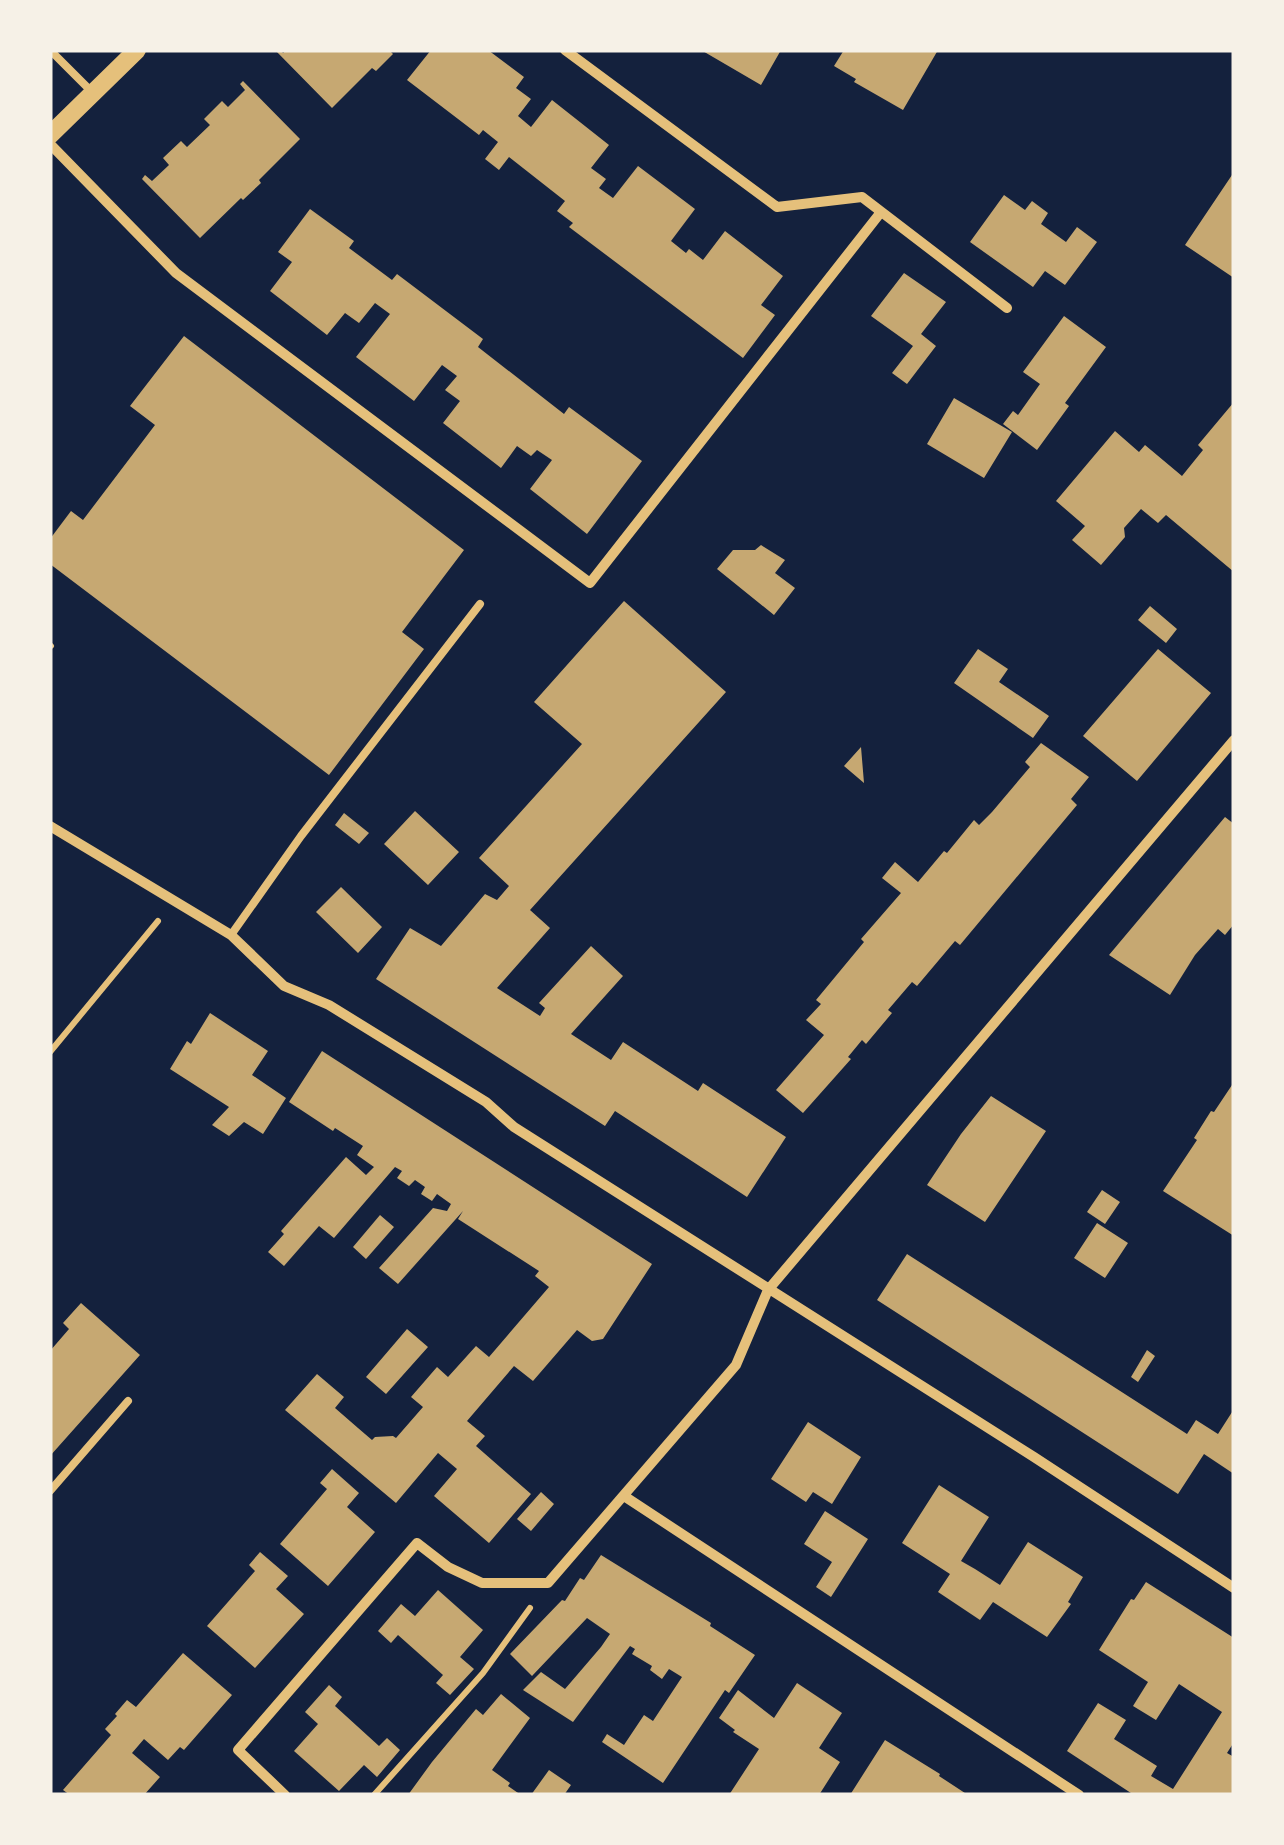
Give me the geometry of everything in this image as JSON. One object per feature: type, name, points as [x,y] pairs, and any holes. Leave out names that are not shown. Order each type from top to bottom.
[{"type":"street","points":[[50,135],[136,50]]},
{"type":"street","points":[[565,50],[777,207],[862,197],[1007,308]]},
{"type":"street","points":[[50,144],[176,273],[590,583],[882,212]]},
{"type":"street","points":[[285,1795],[238,1750],[418,1543],[448,1567],[482,1584],[548,1583],[736,1364],[768,1290],[1234,740]]},
{"type":"street","points":[[50,826],[231,935],[284,986],[329,1005],[486,1102],[514,1127],[1234,1588]]},
{"type":"street","points":[[624,1496],[1079,1795]]},
{"type":"lane","points":[[50,50],[93,93]]},
{"type":"lane","points":[[231,935],[301,836],[480,604]]},
{"type":"lane","points":[[50,1491],[128,1402]]},
{"type":"path","points":[[50,1052],[175,900]]},
{"type":"path","points":[[374,1795],[483,1674],[548,1583]]},
{"type":"building","points":[[275,50],[389,50],[393,54],[376,71],[372,68],[332,108]]},
{"type":"building","points":[[431,50],[488,50],[524,77],[516,88],[531,99],[518,116],[531,127],[552,100],[609,145],[591,168],[606,179],[599,188],[613,198],[638,166],[695,209],[671,241],[686,253],[689,249],[703,260],[725,231],[783,276],[761,305],[775,315],[743,358],[569,227],[573,223],[557,211],[565,201],[509,157],[499,170],[485,159],[498,142],[483,130],[479,135],[407,80]]},
{"type":"building","points":[[701,50],[781,50],[761,85]]},
{"type":"building","points":[[844,50],[938,50],[903,110],[834,66]]},
{"type":"building","points":[[243,81],[300,139],[259,180],[261,183],[200,238],[142,179],[145,175],[152,181],[169,165],[163,158],[181,141],[187,147],[210,125],[204,119],[222,101],[228,107],[245,90],[240,84]]},
{"type":"building","points":[[1234,172],[1234,278],[1185,245]]},
{"type":"building","points":[[1004,195],[1025,210],[1032,201],[1048,213],[1041,224],[1066,242],[1077,227],[1097,242],[1065,285],[1045,271],[1033,287],[970,242]]},
{"type":"building","points":[[310,209],[354,241],[349,248],[392,280],[397,274],[483,339],[478,347],[564,414],[569,407],[642,461],[587,534],[530,489],[552,460],[537,450],[531,456],[517,446],[501,468],[443,423],[460,401],[445,390],[457,376],[442,365],[414,401],[356,357],[390,314],[375,303],[359,323],[345,313],[327,335],[270,291],[292,262],[278,252]]},
{"type":"building","points":[[904,273],[946,302],[921,334],[936,346],[907,384],[892,373],[913,346],[871,316]]},
{"type":"building","points":[[1064,316],[1106,347],[1037,450],[1003,424],[1013,411],[1018,415],[1040,384],[1023,372]]},
{"type":"building","points":[[184,336],[464,550],[402,632],[424,649],[329,775],[50,564],[50,539],[71,511],[83,520],[155,425],[130,406]]},
{"type":"building","points":[[954,398],[1012,432],[984,478],[927,444]]},
{"type":"building","points":[[1234,402],[1234,572],[1166,515],[1158,523],[1141,509],[1124,528],[1125,537],[1101,565],[1072,540],[1085,526],[1056,501],[1115,431],[1139,452],[1145,445],[1182,476],[1203,450],[1198,445]]},
{"type":"building","points":[[761,545],[785,560],[775,573],[795,588],[774,615],[717,569],[733,550],[755,550]]},
{"type":"building","points":[[624,601],[726,692],[530,910],[550,928],[497,988],[540,1016],[545,1008],[539,1003],[591,946],[623,976],[571,1034],[611,1060],[623,1042],[698,1091],[703,1083],[786,1137],[747,1197],[615,1111],[605,1126],[376,979],[410,928],[441,946],[485,894],[497,900],[509,886],[479,858],[582,744],[534,702]]},
{"type":"building","points":[[1150,606],[1177,629],[1166,643],[1138,620]]},
{"type":"building","points":[[978,649],[1008,669],[999,682],[1049,716],[1033,738],[954,683]]},
{"type":"building","points":[[1158,649],[1211,693],[1137,781],[1083,736]]},
{"type":"building","points":[[1041,743],[1089,777],[1071,799],[1077,805],[960,945],[955,941],[917,986],[912,982],[888,1010],[892,1013],[866,1044],[862,1040],[848,1057],[851,1059],[803,1113],[776,1090],[824,1035],[806,1020],[821,1004],[816,1000],[901,893],[882,878],[895,862],[918,882],[974,820],[979,825],[992,812],[1030,767],[1025,762]]},
{"type":"building","points":[[861,747],[864,783],[844,766]]},
{"type":"building","points":[[415,811],[459,852],[428,885],[384,844]]},
{"type":"building","points":[[344,813],[369,833],[359,844],[335,825]]},
{"type":"building","points":[[1225,817],[1234,824],[1234,924],[1225,935],[1218,929],[1195,955],[1170,995],[1109,955]]},
{"type":"building","points":[[341,887],[382,927],[358,953],[316,912]]},
{"type":"building","points":[[210,1013],[268,1051],[252,1075],[286,1098],[263,1134],[244,1122],[229,1136],[212,1125],[229,1107],[170,1069]]},
{"type":"building","points":[[322,1051],[652,1264],[603,1339],[592,1341],[577,1330],[533,1381],[514,1366],[467,1421],[485,1436],[476,1446],[531,1494],[489,1543],[434,1496],[457,1469],[438,1453],[396,1503],[285,1410],[317,1374],[344,1397],[335,1408],[372,1440],[396,1438],[423,1407],[411,1397],[437,1367],[448,1377],[476,1346],[489,1357],[549,1287],[535,1276],[539,1271],[458,1219],[463,1211],[398,1284],[379,1268],[433,1208],[447,1211],[451,1204],[437,1194],[432,1201],[421,1194],[425,1187],[415,1180],[409,1186],[397,1178],[402,1171],[395,1167],[334,1238],[319,1226],[284,1266],[268,1252],[284,1234],[281,1231],[346,1157],[366,1175],[374,1167],[357,1155],[363,1146],[289,1102]]},
{"type":"building","points":[[1234,1082],[1234,1236],[1163,1191],[1211,1111]]},
{"type":"building","points":[[991,1096],[1046,1131],[985,1222],[927,1185]]},
{"type":"building","points":[[1102,1190],[1120,1202],[1105,1224],[1087,1212]]},
{"type":"building","points":[[380,1215],[394,1227],[366,1259],[353,1247]]},
{"type":"building","points":[[1097,1223],[1128,1243],[1105,1278],[1074,1258]]},
{"type":"building","points":[[907,1254],[1187,1434],[1196,1420],[1218,1434],[1234,1409],[1234,1474],[1204,1454],[1178,1494],[877,1300]]},
{"type":"building","points":[[81,1303],[140,1355],[50,1456],[50,1351],[69,1329],[63,1323]]},
{"type":"building","points":[[407,1329],[428,1347],[386,1394],[366,1377]]},
{"type":"building","points":[[1147,1350],[1155,1356],[1138,1382],[1131,1377]]},
{"type":"building","points":[[808,1422],[861,1457],[832,1504],[813,1492],[806,1502],[771,1479]]},
{"type":"building","points":[[332,1469],[359,1493],[347,1507],[375,1532],[328,1586],[280,1544],[327,1489],[320,1483]]},
{"type":"building","points":[[939,1485],[989,1517],[961,1561],[1000,1585],[1028,1542],[1083,1577],[1068,1602],[1071,1604],[1047,1637],[993,1602],[980,1620],[938,1592],[950,1574],[902,1543]]},
{"type":"building","points":[[541,1492],[554,1504],[531,1531],[517,1519]]},
{"type":"building","points":[[825,1511],[868,1539],[831,1597],[816,1587],[832,1562],[804,1544]]},
{"type":"building","points":[[260,1552],[288,1576],[276,1589],[304,1614],[255,1668],[207,1626],[255,1571],[249,1565]]},
{"type":"building","points":[[601,1555],[755,1655],[729,1693],[725,1690],[663,1783],[602,1742],[607,1734],[624,1745],[644,1715],[653,1721],[682,1677],[669,1669],[662,1679],[650,1670],[652,1666],[632,1654],[635,1649],[630,1646],[573,1722],[523,1690],[541,1672],[565,1689],[610,1634],[587,1618],[532,1676],[510,1654],[565,1601]]},
{"type":"building","points":[[1146,1582],[1234,1638],[1234,1742],[1227,1753],[1234,1757],[1234,1795],[1134,1795],[1067,1751],[1098,1703],[1126,1720],[1114,1739],[1157,1766],[1151,1776],[1173,1789],[1222,1712],[1179,1684],[1156,1720],[1133,1706],[1148,1682],[1099,1650]]},
{"type":"building","points":[[438,1590],[483,1630],[460,1657],[474,1669],[450,1695],[436,1683],[443,1675],[398,1635],[391,1643],[378,1631],[401,1604],[415,1616]]},
{"type":"building","points":[[183,1653],[232,1695],[184,1750],[180,1747],[168,1760],[144,1739],[132,1753],[160,1777],[144,1795],[70,1795],[63,1790],[111,1735],[105,1729],[127,1700],[136,1707]]},
{"type":"building","points":[[797,1683],[842,1713],[819,1748],[840,1762],[819,1795],[729,1795],[759,1749],[719,1718],[738,1690],[774,1718]]},
{"type":"building","points":[[329,1685],[342,1697],[335,1706],[379,1746],[387,1738],[400,1750],[377,1777],[364,1765],[339,1791],[294,1751],[318,1724],[305,1712]]},
{"type":"building","points":[[501,1694],[530,1718],[492,1770],[521,1795],[408,1795],[476,1709],[483,1715]]},
{"type":"building","points":[[885,1740],[940,1774],[968,1795],[850,1795]]},
{"type":"building","points":[[549,1770],[571,1785],[564,1795],[531,1795]]}]
